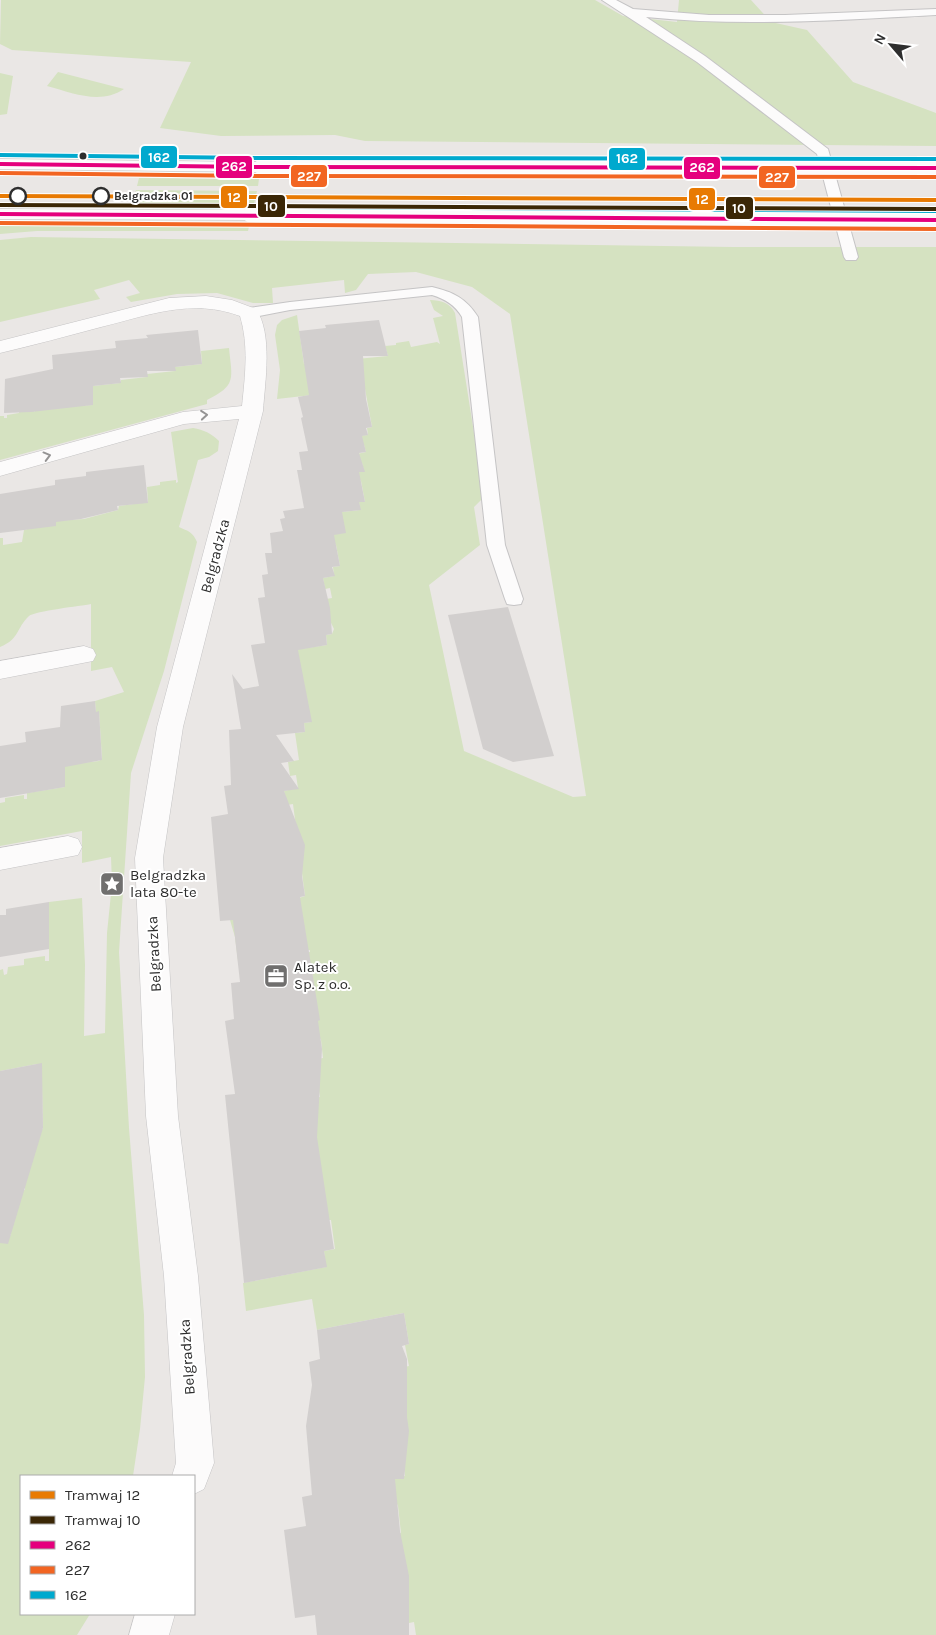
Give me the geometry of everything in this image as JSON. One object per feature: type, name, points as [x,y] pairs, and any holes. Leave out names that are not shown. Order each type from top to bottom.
[{"type":"main road","points":[[0,164],[262,167],[936,168]]},
{"type":"main road","points":[[0,214],[936,220]]},
{"type":"main road","points":[[0,347],[121,315],[176,303],[206,302],[225,304],[249,313]]},
{"type":"main road","name":"Belgradzka","points":[[191,1475],[195,1463],[181,1276],[162,1116],[149,858],[170,727],[252,411],[256,366],[253,324],[249,313]]},
{"type":"main road","points":[[0,469],[183,418],[252,411]]},
{"type":"main road","points":[[0,670],[84,655]]},
{"type":"main road","points":[[0,860],[68,846]]},
{"type":"main road","points":[[149,1635],[155,1615]]},
{"type":"lane","points":[[608,0],[701,59],[823,152],[851,258]]},
{"type":"lane","points":[[628,12],[653,3]]},
{"type":"lane","points":[[628,12],[663,16],[731,18],[936,12]]},
{"type":"lane","points":[[249,313],[290,306],[432,291],[454,297],[464,306],[470,317],[496,546],[514,599]]},
{"type":"green space","points":[[1,0],[595,0],[623,16],[677,22],[679,0],[751,0],[771,22],[807,30],[853,82],[936,113],[936,146],[365,141],[335,135],[221,136],[160,128],[191,62],[12,50],[0,44]]},
{"type":"green space","points":[[58,72],[124,89],[115,94],[96,97],[47,86]]},
{"type":"green space","points":[[0,73],[13,76],[7,114],[0,115]]},
{"type":"green space","points":[[139,178],[259,179],[258,186],[137,186]]},
{"type":"green space","points":[[136,190],[257,191],[256,195],[134,195]]},
{"type":"green space","points":[[133,200],[255,200],[253,207],[131,206]]},
{"type":"green space","points":[[0,222],[250,222],[248,231],[37,231],[0,234]]},
{"type":"green space","points":[[31,237],[733,247],[936,247],[936,1635],[416,1635],[414,1622],[404,1624],[381,1537],[401,1533],[398,1506],[385,1480],[405,1476],[391,1370],[409,1366],[405,1345],[409,1344],[404,1313],[317,1330],[312,1299],[246,1311],[243,1283],[326,1267],[324,1251],[335,1249],[331,1220],[329,1220],[303,1100],[320,1097],[317,1079],[307,1061],[323,1058],[321,1040],[311,1023],[318,1021],[312,970],[303,953],[310,952],[310,950],[238,961],[235,937],[230,920],[300,909],[299,898],[305,896],[293,804],[287,805],[284,791],[298,788],[296,775],[290,776],[288,762],[299,760],[295,733],[305,732],[304,723],[311,722],[267,654],[327,645],[326,635],[332,634],[334,629],[320,600],[332,598],[330,588],[325,589],[323,578],[334,576],[333,567],[340,566],[336,545],[328,535],[342,512],[360,510],[359,502],[365,502],[361,481],[354,473],[364,471],[362,463],[359,463],[357,454],[366,452],[364,445],[357,436],[368,435],[367,428],[372,427],[365,389],[277,399],[280,370],[275,335],[277,325],[282,320],[297,315],[304,364],[388,356],[385,346],[396,345],[396,343],[409,341],[411,347],[437,342],[440,344],[433,318],[443,316],[434,310],[430,300],[445,303],[451,307],[455,313],[481,477],[483,498],[474,507],[480,545],[429,585],[464,751],[573,797],[586,796],[510,314],[472,287],[416,272],[368,274],[356,290],[345,293],[344,280],[272,288],[273,303],[253,303],[217,293],[177,294],[131,302],[126,297],[140,293],[129,280],[94,290],[100,299],[0,322],[0,240]]},
{"type":"green space","points":[[229,348],[230,380],[224,390],[207,400],[207,404],[0,460],[0,416],[7,418],[7,415],[19,413],[19,411],[34,409],[34,412],[37,408],[93,405],[93,386],[147,377],[147,374],[175,371],[175,367],[202,364],[201,351]]},
{"type":"green space","points":[[193,428],[207,432],[219,441],[218,451],[209,457],[198,460],[179,527],[192,534],[197,542],[164,671],[131,773],[119,952],[129,1128],[144,1315],[145,1377],[140,1429],[133,1475],[20,1475],[20,1615],[89,1615],[77,1635],[0,1635],[0,1238],[11,1235],[11,1213],[4,1194],[25,1190],[25,1168],[34,1131],[43,1129],[42,1086],[37,1064],[0,1071],[0,970],[3,969],[4,975],[7,974],[8,967],[24,965],[24,959],[45,956],[45,961],[49,961],[49,902],[82,898],[85,965],[84,1036],[105,1033],[107,933],[112,884],[111,857],[82,863],[82,831],[0,846],[0,803],[5,802],[5,798],[24,795],[24,799],[27,799],[27,793],[65,787],[64,765],[99,761],[102,758],[99,712],[96,712],[95,701],[124,692],[112,667],[91,671],[91,604],[33,614],[25,620],[15,637],[0,647],[0,538],[3,538],[3,545],[22,542],[24,530],[55,521],[84,519],[118,510],[119,506],[148,502],[147,487],[160,485],[160,482],[176,480],[176,483],[178,482],[171,432]]},
{"type":"building","points":[[379,320],[388,356],[363,356],[366,399],[372,427],[366,428],[368,435],[362,436],[366,452],[359,453],[365,472],[359,472],[365,502],[359,502],[361,510],[342,512],[346,533],[334,535],[340,566],[332,567],[335,576],[323,578],[330,608],[332,634],[326,635],[327,645],[298,650],[312,722],[304,723],[305,732],[276,735],[294,761],[281,763],[299,789],[284,791],[305,845],[302,876],[305,896],[300,897],[320,1020],[318,1021],[322,1049],[317,1137],[334,1249],[324,1251],[327,1267],[244,1283],[225,1095],[235,1094],[225,1021],[234,1019],[231,983],[240,982],[233,920],[220,921],[211,817],[228,814],[224,786],[231,785],[229,730],[241,729],[232,674],[243,689],[259,686],[251,645],[265,643],[258,598],[265,597],[262,575],[268,574],[265,553],[272,553],[270,533],[283,531],[280,519],[285,518],[283,511],[304,508],[297,470],[302,470],[299,452],[308,451],[298,397],[309,395],[299,331],[326,328],[325,325]]},
{"type":"building","points":[[198,330],[202,364],[175,367],[176,371],[147,371],[148,377],[120,378],[121,383],[93,386],[93,405],[4,413],[5,379],[53,369],[52,355],[116,348],[115,341],[148,338],[146,335]]},
{"type":"building","points":[[144,465],[148,503],[117,506],[118,510],[81,519],[56,522],[56,526],[0,533],[0,494],[55,485],[55,480],[86,476],[86,472]]},
{"type":"building","points":[[508,607],[554,756],[513,762],[483,749],[448,615]]},
{"type":"building","points":[[95,701],[96,712],[99,711],[102,760],[65,767],[65,787],[0,798],[0,746],[26,742],[25,732],[60,727],[61,706]]},
{"type":"building","points":[[49,902],[49,949],[0,957],[0,915],[6,915],[6,909]]},
{"type":"building","points":[[42,1063],[43,1128],[8,1244],[0,1243],[0,1071]]},
{"type":"building","points":[[404,1313],[409,1344],[402,1346],[407,1359],[407,1417],[409,1431],[404,1479],[395,1479],[400,1531],[409,1576],[409,1635],[317,1635],[315,1615],[295,1618],[284,1530],[306,1526],[302,1497],[312,1495],[306,1426],[312,1385],[309,1362],[320,1359],[317,1330]]},
{"type":"tram line","name":"12","points":[[0,196],[936,200]]},
{"type":"tram line","name":"10","points":[[0,205],[936,209]]},
{"type":"transit line","name":"162","points":[[0,155],[262,158],[936,159]]},
{"type":"transit line","name":"262","points":[[0,164],[262,167],[936,168]]},
{"type":"transit line","name":"227","points":[[0,173],[262,176],[936,177]]},
{"type":"transit line","name":"162","points":[[0,205],[936,211]]},
{"type":"transit line","name":"262","points":[[0,214],[936,220]]},
{"type":"transit line","name":"227","points":[[0,223],[936,229]]},
{"type":"place","name":"Belgradzka 01","points":[[101,196]]},
{"type":"place","name":"Belgradzka lata 80-te","points":[[112,884]]},
{"type":"place","name":"Alatek Sp. z o.o.","points":[[276,976]]}]
